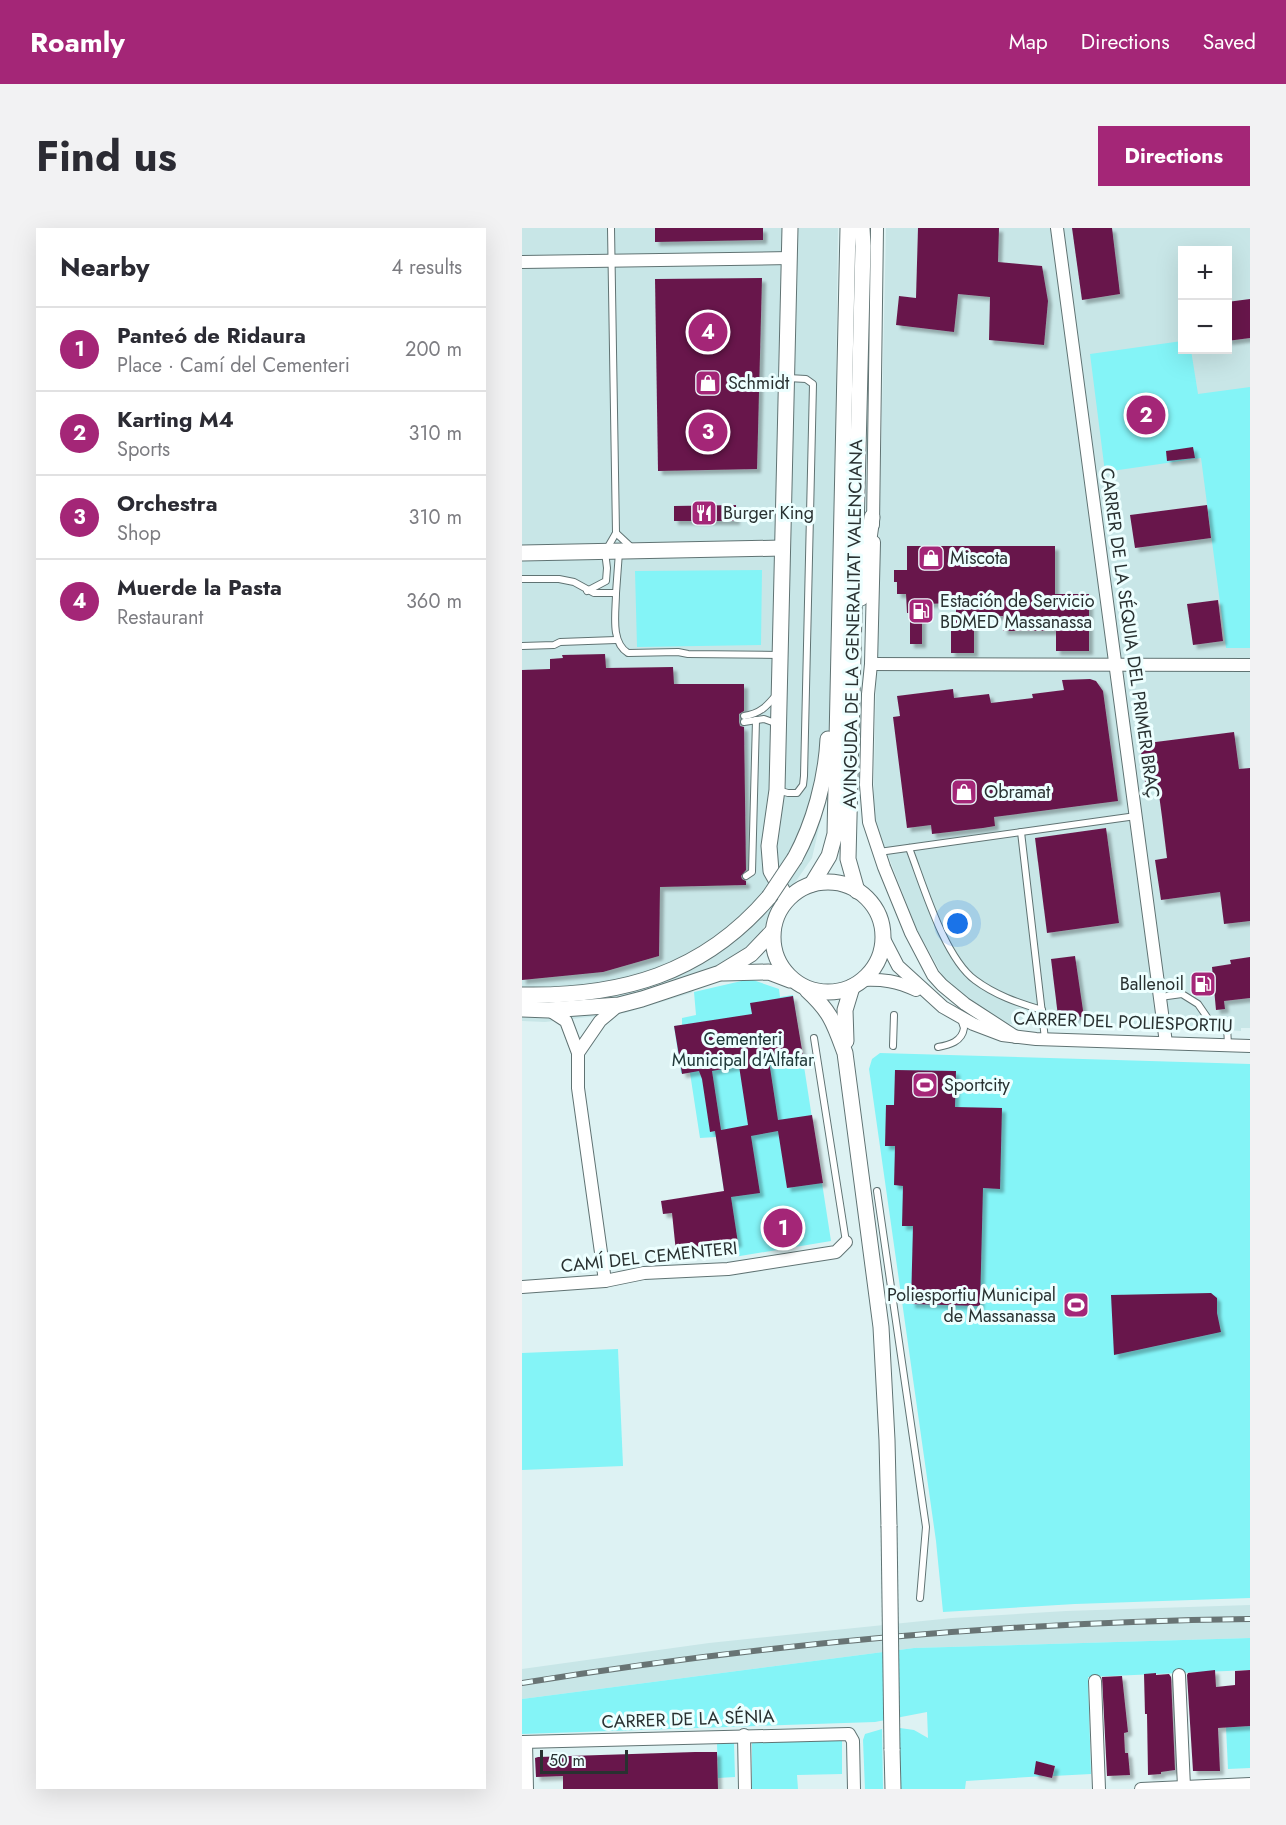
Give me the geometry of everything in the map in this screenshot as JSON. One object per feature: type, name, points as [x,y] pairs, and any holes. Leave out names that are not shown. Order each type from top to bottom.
[{"type":"street","points":[[788,899],[771,871],[769,846],[777,790],[790,228]]},
{"type":"street","points":[[812,884],[829,856],[835,834],[846,631],[852,368],[846,228]]},
{"type":"street","points":[[852,368],[863,246],[862,228]]},
{"type":"street","name":"AVINGUDA DE LA GENERALITAT VALENCIANA","points":[[877,228],[872,517],[874,550],[868,694],[867,805],[869,822],[878,852],[910,933],[933,975],[965,1004],[1016,1037]]},
{"type":"street","name":"CARRER DE LA SÉQUIA DEL PRIMER BRAÇ","points":[[1057,228],[1166,1043]]},
{"type":"street","points":[[522,262],[790,258]]},
{"type":"street","points":[[522,995],[612,989],[662,975],[681,967],[716,946],[753,916],[769,897],[795,858],[807,831],[820,788],[827,753],[830,680],[864,584],[872,517]]},
{"type":"street","points":[[522,553],[782,548]]},
{"type":"street","points":[[846,631],[848,859],[857,891]]},
{"type":"street","points":[[871,664],[1250,665]]},
{"type":"street","points":[[845,1053],[845,1010],[857,984],[877,961],[883,937],[878,915],[866,897],[840,883],[822,882],[799,890],[788,899],[777,914],[772,932],[774,951],[782,968],[828,1011],[845,1053],[881,1327],[887,1440],[893,1789]]},
{"type":"street","points":[[522,1010],[619,1005],[720,973],[751,954],[772,932]]},
{"type":"street","name":"CARRER DEL POLIESPORTIU","points":[[883,937],[898,966],[933,999]]},
{"type":"street","points":[[720,973],[769,972],[801,986],[826,992],[839,991],[857,984]]},
{"type":"street","name":"CARRER DEL POLIESPORTIU","points":[[857,984],[885,979],[900,982],[973,1024],[1002,1035],[1045,1040],[1250,1046]]},
{"type":"street","points":[[578,1053],[600,1020],[619,1005]]},
{"type":"street","points":[[549,1010],[566,1021],[578,1053],[578,1088],[583,1131],[605,1281]]},
{"type":"street","name":"CAMÍ DEL CEMENTERI","points":[[522,1287],[605,1281],[644,1272],[728,1269],[836,1252],[846,1242]]},
{"type":"street","points":[[1179,1675],[1184,1787]]},
{"type":"street","points":[[1095,1681],[1099,1789]]},
{"type":"street","name":"CARRER DE LA SÉNIA","points":[[524,1742],[846,1733],[852,1738],[854,1789]]},
{"type":"street","points":[[744,1735],[745,1789]]},
{"type":"street","points":[[524,1742],[527,1789]]},
{"type":"street","points":[[1142,1789],[1250,1784]]},
{"type":"lane","points":[[587,591],[606,580],[616,533],[611,228]]},
{"type":"lane","points":[[777,790],[788,794],[797,793],[803,785],[805,753],[813,384],[806,379],[787,378]]},
{"type":"lane","points":[[616,533],[622,541],[637,550]]},
{"type":"lane","points":[[612,552],[616,592],[616,640],[621,649],[628,653],[780,655]]},
{"type":"lane","points":[[522,579],[559,579],[574,582],[594,593],[616,592]]},
{"type":"lane","points":[[522,646],[616,640]]},
{"type":"lane","points":[[778,724],[764,719],[744,719],[765,709],[779,691]]},
{"type":"lane","points":[[746,876],[752,872],[756,720]]},
{"type":"lane","points":[[878,852],[1136,816]]},
{"type":"lane","points":[[1021,832],[1045,1040]]},
{"type":"lane","points":[[909,848],[947,945],[973,978],[1008,1000],[1042,1010]]},
{"type":"lane","points":[[1160,997],[1182,994],[1198,1004],[1209,1020],[1227,1026],[1228,1045]]},
{"type":"lane","points":[[893,1046],[894,1015]]},
{"type":"lane","points":[[938,1047],[960,1039],[964,1034],[962,1020],[956,1015]]},
{"type":"lane","points":[[814,1038],[846,1242]]},
{"type":"lane","points":[[876,1191],[926,1527],[920,1598]]},
{"type":"shaded area","points":[[522,228],[838,228],[831,775],[812,858],[755,940],[691,993],[625,1013],[545,1022],[522,1021]]},
{"type":"shaded area","points":[[886,228],[1250,228],[1250,1028],[1241,1028],[1241,1031],[1187,1027],[1007,1024],[950,989],[917,930],[873,817]]},
{"type":"shaded area","points":[[1250,1605],[1250,1638],[914,1648],[522,1699],[522,1669],[709,1643],[952,1618],[1066,1611]]},
{"type":"green space","points":[[1178,342],[1178,354],[1192,354],[1198,394],[1250,387],[1250,648],[1226,648],[1201,458],[1105,472],[1090,354]]},
{"type":"green space","points":[[762,570],[761,645],[637,647],[635,571]]},
{"type":"green space","name":"Cementeri Municipal d'Alfafar","points":[[750,979],[779,989],[780,997],[793,995],[831,1241],[734,1257],[716,1137],[700,1138],[690,1073],[681,1073],[674,1026],[682,1025],[682,1018],[696,1015],[694,992]]},
{"type":"green space","name":"Poliesportiu Municipal de Massanassa","points":[[880,1053],[1250,1064],[1250,1598],[1075,1604],[943,1612],[936,1541],[869,1069],[872,1059]]},
{"type":"green space","points":[[618,1349],[623,1466],[522,1470],[522,1353]]},
{"type":"green space","points":[[1250,1638],[1250,1670],[1088,1677],[1091,1774],[1053,1776],[1055,1766],[1037,1762],[1034,1774],[1045,1776],[966,1781],[965,1789],[899,1789],[900,1728],[914,1730],[928,1738],[927,1712],[875,1722],[522,1734],[522,1699],[914,1648]]},
{"type":"green space","points":[[1250,1726],[1250,1768],[1228,1769],[1226,1727]]},
{"type":"green space","points":[[882,1729],[883,1789],[865,1789],[863,1740],[865,1734]]},
{"type":"green space","points":[[842,1739],[842,1774],[797,1775],[798,1789],[752,1789],[752,1742]]},
{"type":"green space","points":[[717,1743],[734,1743],[735,1777],[718,1778]]},
{"type":"building","points":[[655,228],[763,228],[763,240],[655,242]]},
{"type":"building","points":[[918,228],[999,228],[998,262],[1042,266],[1048,301],[1044,345],[989,340],[990,297],[958,294],[954,332],[896,325],[899,296],[916,298]]},
{"type":"building","points":[[1072,228],[1112,228],[1120,294],[1082,300]]},
{"type":"building","points":[[762,278],[757,469],[658,471],[655,279]]},
{"type":"building","points":[[1250,299],[1250,338],[1232,340],[1232,301]]},
{"type":"building","points":[[1193,447],[1195,458],[1167,461],[1166,451]]},
{"type":"building","name":"Burger King","points":[[736,505],[736,521],[674,521],[674,506]]},
{"type":"building","points":[[1207,505],[1211,538],[1135,548],[1130,515]]},
{"type":"building","points":[[907,546],[1055,546],[1055,594],[1089,594],[1089,651],[1056,651],[1056,631],[1003,631],[1003,616],[974,616],[974,653],[951,653],[951,624],[956,624],[956,603],[922,604],[922,644],[910,644],[910,613],[907,613],[906,594],[897,594],[897,582],[894,582],[894,570],[907,570]]},
{"type":"building","points":[[1218,600],[1223,641],[1193,645],[1187,604]]},
{"type":"building","points":[[605,654],[606,668],[673,667],[674,684],[744,684],[744,711],[739,714],[739,722],[740,726],[744,727],[746,870],[741,876],[746,881],[746,885],[660,887],[659,956],[603,972],[522,980],[522,670],[550,669],[550,659],[563,658],[562,655]]},
{"type":"building","points":[[1090,679],[1096,681],[1103,691],[1118,801],[994,817],[995,826],[983,828],[932,834],[931,825],[907,828],[893,717],[900,716],[897,696],[953,689],[954,698],[989,694],[991,703],[1033,698],[1032,694],[1064,690],[1062,680]]},
{"type":"building","points":[[1234,732],[1239,769],[1250,768],[1250,921],[1224,924],[1220,892],[1161,900],[1155,860],[1167,858],[1162,817],[1157,780],[1145,782],[1140,744]]},
{"type":"building","points":[[1106,828],[1119,923],[1047,933],[1035,838]]},
{"type":"building","points":[[1075,956],[1084,1017],[1058,1016],[1051,959]]},
{"type":"building","points":[[1250,957],[1250,998],[1224,1001],[1225,1009],[1216,1010],[1212,967],[1231,964],[1230,960]]},
{"type":"building","points":[[793,996],[803,1056],[769,1061],[778,1120],[812,1115],[823,1183],[787,1188],[778,1131],[751,1136],[760,1193],[731,1197],[738,1243],[676,1252],[672,1213],[663,1214],[661,1201],[724,1191],[715,1131],[710,1132],[702,1079],[699,1071],[682,1074],[674,1026],[752,1014],[750,1003]],"holes":[[[739,1066],[748,1125],[721,1130],[712,1071]]]},
{"type":"building","points":[[895,1070],[956,1071],[955,1107],[1002,1108],[1000,1189],[983,1188],[980,1306],[911,1304],[913,1226],[902,1226],[903,1186],[894,1185],[895,1146],[885,1146],[886,1105],[894,1105]]},
{"type":"building","points":[[1211,1293],[1217,1298],[1221,1332],[1114,1355],[1111,1295]]},
{"type":"building","points":[[1215,1670],[1216,1687],[1235,1685],[1235,1671],[1250,1670],[1250,1726],[1218,1728],[1220,1771],[1193,1771],[1187,1675]]},
{"type":"building","points":[[1156,1673],[1156,1675],[1169,1674],[1171,1677],[1175,1770],[1148,1775],[1144,1674]]},
{"type":"building","points":[[1122,1676],[1128,1732],[1124,1733],[1125,1753],[1128,1753],[1130,1775],[1107,1776],[1102,1677]]},
{"type":"building","points":[[717,1752],[718,1789],[563,1789],[563,1776],[536,1777],[535,1758],[538,1757]]},
{"type":"building","points":[[1036,1761],[1055,1766],[1052,1778],[1034,1774]]},
{"type":"railway","points":[[522,1683],[794,1646],[976,1630],[1250,1619]]},
{"type":"place","name":"Muerde la Pasta","points":[[708,332]]},
{"type":"place","name":"Schmidt","points":[[708,383]]},
{"type":"place","name":"Karting M4","points":[[1146,415]]},
{"type":"place","name":"Orchestra","points":[[708,432]]},
{"type":"place","name":"Burger King","points":[[704,513]]},
{"type":"place","name":"Miscota","points":[[931,558]]},
{"type":"place","name":"Estación de Servicio BDMED Massanassa","points":[[921,611]]},
{"type":"place","name":"Obramat","points":[[964,792]]},
{"type":"place","name":"Ballenoil","points":[[1203,984]]},
{"type":"place","name":"Sportcity","points":[[925,1085]]},
{"type":"place","name":"Panteó de Ridaura","points":[[783,1228]]},
{"type":"place","name":"Poliesportiu Municipal de Massanassa","points":[[1076,1305]]}]
